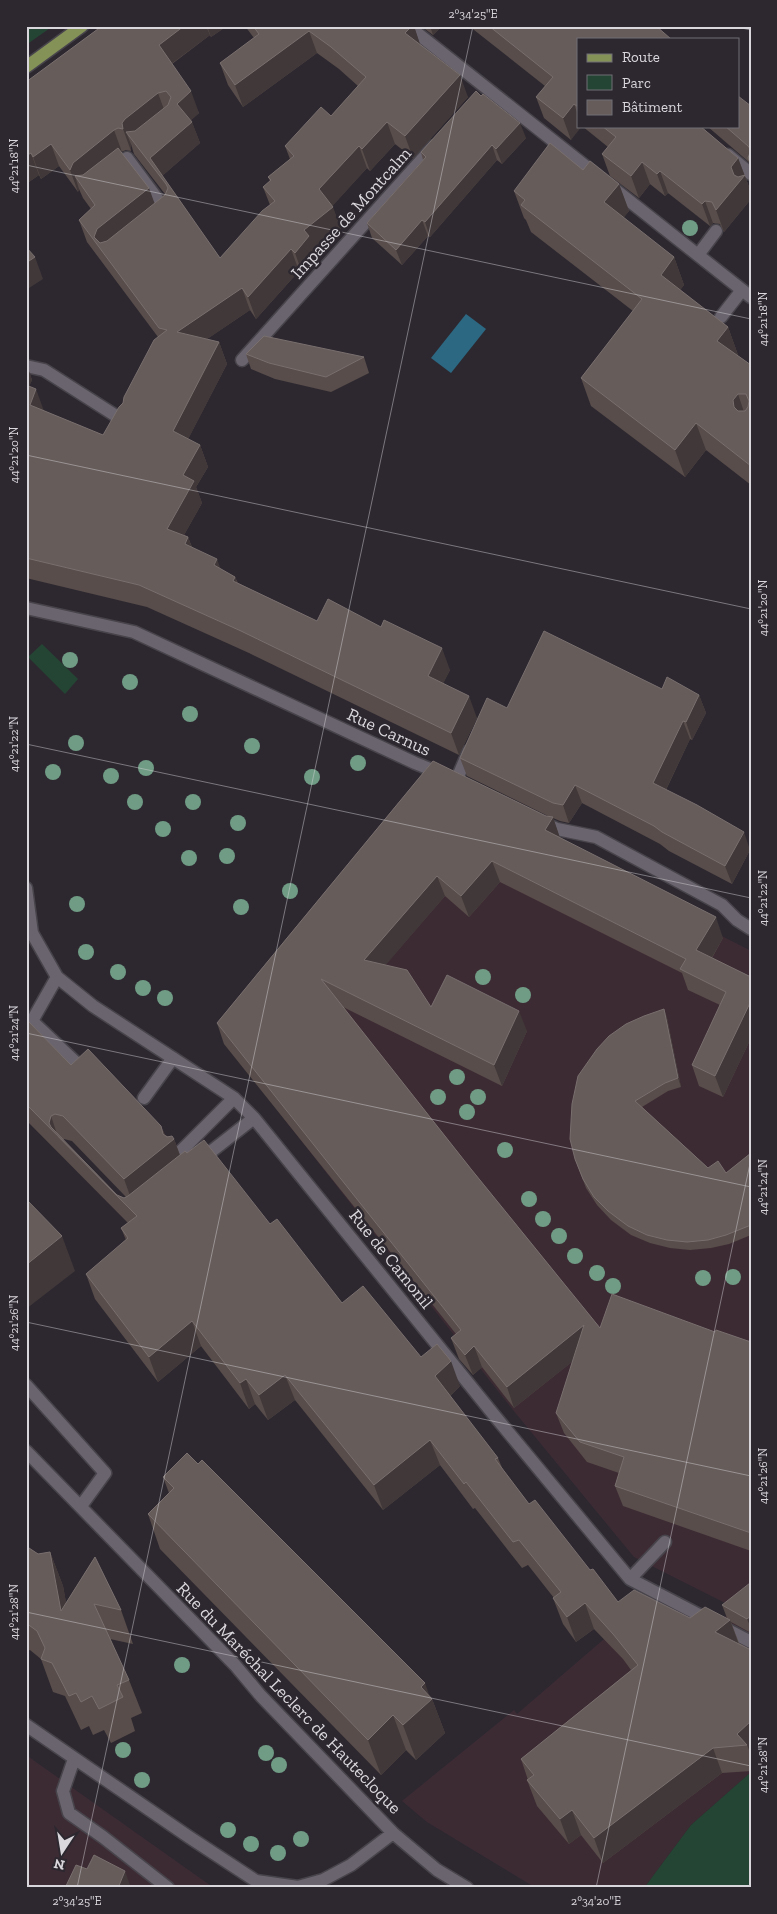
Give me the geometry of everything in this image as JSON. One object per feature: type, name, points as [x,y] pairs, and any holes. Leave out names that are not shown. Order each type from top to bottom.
[{"type":"main road","points":[[26,67],[82,26]]},
{"type":"street","points":[[408,26],[482,92],[746,294],[721,317]]},
{"type":"street","name":"Impasse de Montcalm","points":[[242,360],[440,140]]},
{"type":"street","points":[[715,144],[751,174]]},
{"type":"street","points":[[107,174],[127,158],[168,211],[153,222]]},
{"type":"street","points":[[698,256],[716,231]]},
{"type":"street","points":[[26,366],[44,370],[124,421]]},
{"type":"street","name":"Rue Carnus","points":[[26,608],[134,632],[415,764],[461,783],[474,740]]},
{"type":"street","points":[[532,817],[557,829],[596,837],[722,905],[737,920],[751,929]]},
{"type":"street","name":"Rue de Camonil","points":[[26,888],[32,933],[57,977],[93,1006],[234,1098],[254,1118],[630,1579],[751,1642]]},
{"type":"street","points":[[57,977],[32,1021],[85,1071]]},
{"type":"street","points":[[144,1098],[173,1058]]},
{"type":"street","points":[[178,1154],[234,1098]]},
{"type":"street","points":[[188,1169],[254,1118]]},
{"type":"street","points":[[26,1384],[105,1473],[81,1506]]},
{"type":"street","name":"Rue du Maréchal Leclerc de Hautecloque","points":[[26,1451],[235,1666],[392,1833],[351,1865],[324,1880],[298,1887],[256,1881],[26,1725]]},
{"type":"street","points":[[630,1579],[665,1542]]},
{"type":"street","points":[[74,1759],[63,1791],[69,1813],[168,1888]]},
{"type":"street","points":[[392,1833],[437,1870],[467,1888]]},
{"type":"shaded area","points":[[434,788],[751,951],[751,1638],[726,1656],[751,1670],[751,1772],[691,1825],[644,1888],[536,1888],[427,1822],[402,1801],[514,1710],[517,1714],[640,1608],[696,1642],[735,1608],[634,1557],[513,1410],[225,1044]]},
{"type":"shaded area","points":[[26,1755],[214,1888],[26,1888]]},
{"type":"green space","points":[[26,26],[53,26],[26,45]]},
{"type":"green space","points":[[42,644],[78,679],[65,694],[28,657]]},
{"type":"green space","points":[[751,1772],[751,1888],[644,1888],[691,1825]]},
{"type":"water","points":[[466,314],[486,329],[451,373],[431,358]]},
{"type":"building","points":[[102,26],[184,26],[159,45],[191,91],[177,104],[192,122],[150,158],[220,258],[262,211],[275,201],[263,187],[271,180],[268,177],[294,156],[285,146],[321,107],[331,116],[366,77],[309,31],[235,85],[220,63],[259,34],[253,26],[412,26],[405,33],[460,75],[405,136],[387,122],[362,149],[359,146],[319,189],[333,207],[304,230],[309,236],[295,253],[291,249],[248,297],[242,288],[177,332],[219,342],[173,431],[200,445],[183,475],[194,481],[167,529],[188,537],[185,544],[217,559],[214,565],[235,577],[233,581],[317,621],[328,599],[381,627],[384,620],[442,648],[428,676],[469,696],[451,733],[241,631],[139,585],[26,558],[26,385],[36,389],[30,405],[103,435],[123,403],[124,397],[154,340],[167,330],[159,328],[79,220],[95,205],[75,176],[83,175],[118,148],[149,188],[97,229],[94,237],[100,243],[107,241],[165,195],[168,188],[166,184],[126,132],[135,131],[168,105],[171,97],[166,91],[158,93],[125,119],[122,123],[123,129],[118,128],[114,130],[73,163],[70,170],[51,144],[33,157],[31,153],[26,156],[26,82]]},
{"type":"building","points":[[489,26],[656,26],[670,38],[577,38],[577,106],[574,104],[563,118],[536,97],[553,77]]},
{"type":"building","points":[[476,91],[481,96],[483,94],[520,123],[496,149],[492,145],[425,222],[422,220],[396,250],[367,223],[426,157],[421,152]]},
{"type":"building","points":[[740,98],[751,106],[751,150],[727,128],[740,128]]},
{"type":"building","points":[[605,128],[702,128],[738,158],[731,167],[734,175],[738,177],[745,175],[716,210],[712,202],[705,201],[702,204],[660,171],[657,174],[642,162],[631,176],[602,154],[616,137]]},
{"type":"building","points":[[550,143],[583,170],[590,161],[619,184],[604,202],[674,257],[661,275],[728,327],[717,341],[751,365],[751,466],[696,423],[675,450],[581,378],[642,299],[521,205],[525,200],[514,191]],"holes":[[[738,394],[746,394],[749,401],[748,407],[745,411],[738,411],[734,407],[733,400]]]},
{"type":"building","points":[[751,150],[751,164],[748,158]]},
{"type":"building","points":[[26,247],[35,257],[26,263]]},
{"type":"building","points":[[264,336],[364,357],[326,377],[269,363],[246,354]]},
{"type":"building","points":[[544,631],[662,689],[667,677],[699,695],[686,722],[683,721],[653,783],[744,832],[725,866],[575,785],[563,805],[553,803],[460,758],[487,698],[507,708]]},
{"type":"building","points":[[433,761],[546,816],[553,817],[545,830],[716,917],[696,950],[751,977],[751,1003],[715,1076],[692,1065],[726,992],[680,969],[686,959],[492,861],[461,896],[437,876],[364,960],[407,970],[431,1007],[447,975],[519,1011],[494,1065],[321,979],[600,1328],[612,1294],[715,1332],[716,1330],[751,1342],[751,1533],[615,1486],[624,1457],[580,1442],[556,1413],[584,1325],[507,1387],[474,1346],[465,1355],[451,1338],[461,1330],[217,1023]]},
{"type":"building","points":[[664,1009],[678,1078],[665,1083],[635,1101],[708,1168],[718,1161],[726,1173],[751,1153],[751,1225],[708,1240],[687,1242],[667,1240],[647,1235],[628,1226],[608,1211],[594,1197],[583,1179],[570,1139],[572,1104],[578,1076],[597,1049],[609,1036],[626,1024]]},
{"type":"building","points":[[26,1019],[71,1065],[88,1049],[161,1126],[163,1134],[167,1137],[172,1136],[174,1139],[124,1179],[63,1116],[55,1114],[51,1116],[49,1123],[51,1127],[117,1195],[124,1198],[128,1196],[185,1151],[187,1153],[204,1140],[270,1224],[277,1219],[342,1303],[363,1286],[421,1357],[437,1344],[451,1361],[435,1376],[498,1458],[495,1459],[529,1504],[535,1500],[590,1570],[593,1569],[618,1602],[634,1590],[690,1618],[705,1607],[730,1620],[715,1632],[751,1650],[751,1721],[737,1734],[747,1745],[713,1748],[594,1838],[572,1810],[560,1819],[527,1780],[534,1775],[521,1759],[638,1665],[585,1603],[567,1617],[553,1598],[561,1592],[519,1540],[513,1542],[430,1440],[374,1485],[285,1375],[259,1395],[246,1379],[240,1383],[192,1321],[149,1357],[86,1274],[128,1238],[121,1228],[137,1216],[26,1104]]},
{"type":"building","points":[[26,1199],[62,1236],[26,1265]]},
{"type":"building","points":[[187,1453],[198,1464],[202,1460],[425,1683],[421,1687],[432,1699],[403,1725],[393,1715],[368,1740],[148,1514],[174,1488],[163,1477]]},
{"type":"building","points":[[26,1546],[38,1554],[50,1552],[61,1611],[95,1557],[121,1610],[94,1604],[129,1680],[117,1685],[123,1697],[99,1709],[92,1696],[81,1702],[76,1693],[69,1696],[52,1663],[41,1659],[45,1648],[37,1631],[26,1623]]},
{"type":"building","points":[[750,1583],[751,1616],[747,1619],[722,1605]]},
{"type":"building","points":[[94,1855],[125,1871],[118,1888],[65,1888],[76,1865],[87,1869]]}]
